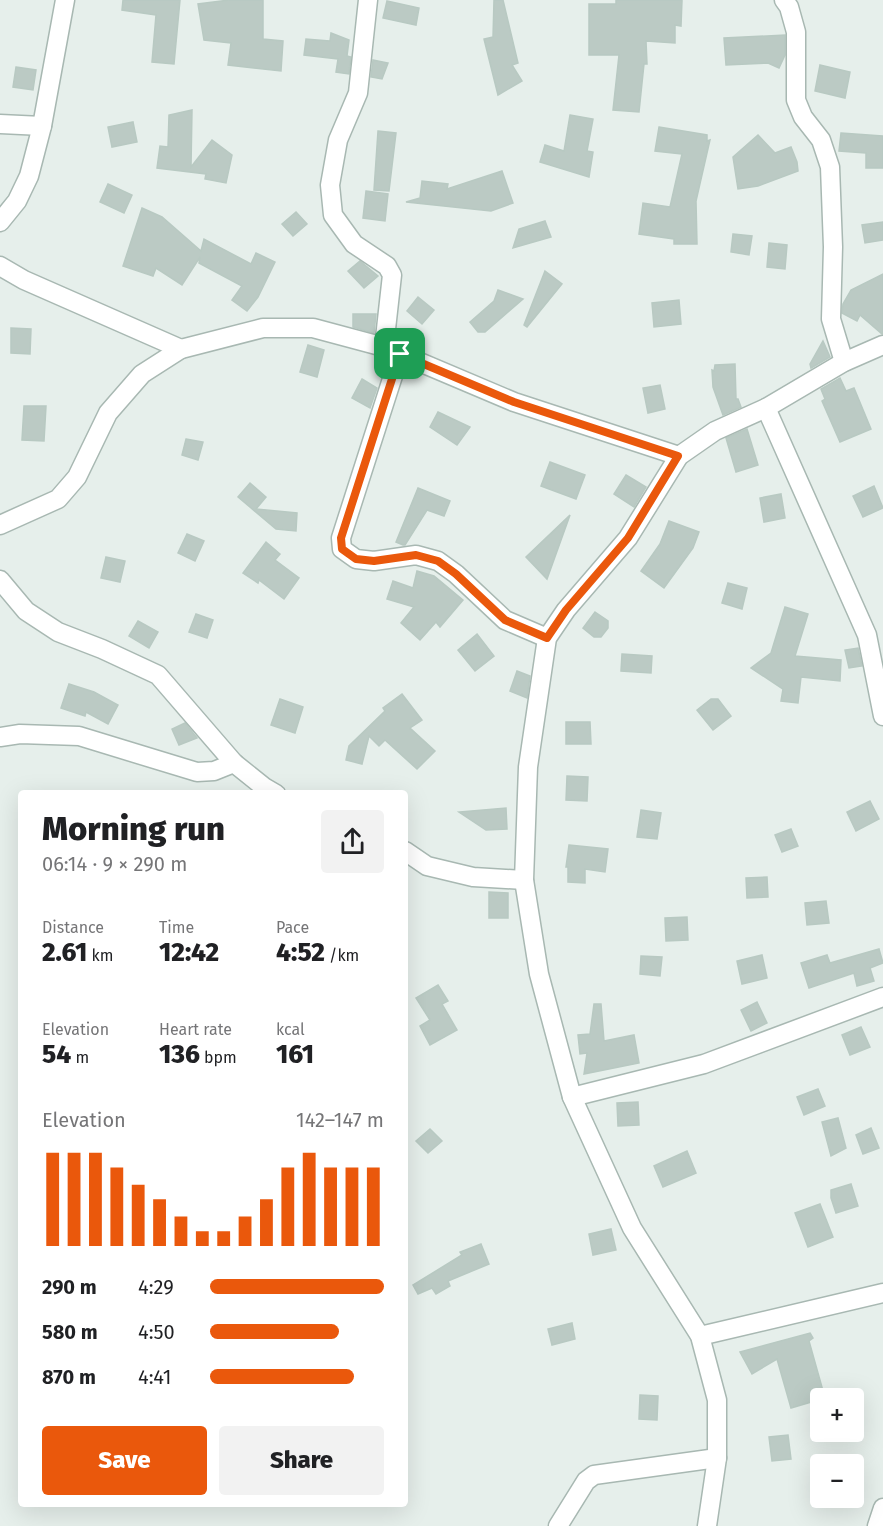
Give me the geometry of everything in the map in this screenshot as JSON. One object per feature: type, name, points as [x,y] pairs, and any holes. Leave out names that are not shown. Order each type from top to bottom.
[{"type":"street","points":[[0,222],[17,201],[29,176],[42,126],[65,0]]},
{"type":"street","points":[[368,0],[358,93],[338,140],[330,185],[333,215],[354,244],[387,266],[392,275],[392,350],[341,538],[342,549],[356,559],[374,561],[416,555],[438,561],[456,574],[505,620],[547,638]]},
{"type":"street","points":[[784,0],[789,7],[796,32],[796,100],[803,117],[821,140],[830,167],[833,247],[831,319],[844,362]]},
{"type":"street","points":[[0,124],[42,126]]},
{"type":"street","points":[[0,266],[24,280],[182,349]]},
{"type":"street","points":[[0,525],[58,499],[77,477],[108,413],[142,375],[182,349],[263,328],[314,328],[392,350],[514,402],[678,456]]},
{"type":"street","points":[[707,1526],[717,1458],[717,1400],[700,1336],[632,1228],[572,1097],[539,974],[524,880],[528,767],[547,638],[566,610],[628,538],[678,456],[715,430],[766,408],[844,362],[883,345]]},
{"type":"street","points":[[766,408],[867,635],[883,716]]},
{"type":"street","points":[[0,580],[26,611],[58,632],[158,675],[234,763],[269,790]]},
{"type":"street","points":[[0,737],[20,734],[79,736],[197,772],[214,771],[234,763]]},
{"type":"street","points":[[408,853],[427,866],[473,877],[524,880]]},
{"type":"street","points":[[572,1097],[704,1064],[883,997]]},
{"type":"street","points":[[700,1336],[883,1293]]},
{"type":"street","points":[[558,1526],[586,1481],[594,1475],[717,1458]]},
{"type":"street","points":[[877,1526],[883,1508]]},
{"type":"building","points":[[123,0],[180,0],[174,64],[152,62],[156,15],[122,10]]},
{"type":"building","points":[[229,0],[263,0],[263,39],[283,41],[281,71],[228,65],[231,43],[204,40],[198,4]]},
{"type":"building","points":[[494,0],[503,0],[518,63],[512,65],[522,81],[498,95],[484,39],[493,37]]},
{"type":"building","points":[[616,0],[682,0],[681,26],[675,25],[675,43],[646,41],[647,64],[644,64],[639,112],[613,110],[619,55],[589,55],[589,4],[616,4]]},
{"type":"building","points":[[387,1],[419,8],[416,25],[383,18]]},
{"type":"building","points":[[331,33],[349,40],[347,56],[351,57],[349,74],[336,72],[338,59],[304,55],[306,39],[330,41]]},
{"type":"building","points":[[785,35],[785,55],[779,68],[768,63],[726,65],[724,38]]},
{"type":"building","points":[[373,60],[388,63],[382,79],[371,77]]},
{"type":"building","points":[[820,65],[850,72],[845,98],[815,91]]},
{"type":"building","points":[[16,67],[36,70],[33,90],[13,87]]},
{"type":"building","points":[[192,110],[191,167],[212,140],[232,155],[226,183],[205,179],[206,174],[157,168],[160,146],[168,147],[169,115]]},
{"type":"building","points":[[570,115],[593,119],[587,151],[593,152],[589,177],[540,162],[545,145],[564,151]]},
{"type":"building","points":[[133,122],[137,142],[112,147],[108,127]]},
{"type":"building","points":[[659,127],[707,135],[707,141],[710,140],[696,201],[697,244],[674,244],[674,239],[639,234],[643,203],[670,207],[682,154],[655,151]]},
{"type":"building","points":[[378,131],[396,133],[389,191],[374,190]]},
{"type":"building","points":[[841,133],[883,136],[883,168],[866,168],[866,153],[839,151]]},
{"type":"building","points":[[758,135],[775,153],[791,147],[798,171],[758,186],[738,189],[733,157]]},
{"type":"building","points":[[502,171],[513,203],[491,211],[406,202],[420,198],[422,181],[448,184],[447,189]]},
{"type":"building","points":[[108,184],[132,195],[124,213],[100,202]]},
{"type":"building","points":[[366,191],[388,194],[385,221],[363,218]]},
{"type":"building","points":[[142,208],[162,217],[201,251],[204,239],[251,264],[256,253],[275,262],[258,297],[247,311],[232,300],[242,286],[199,263],[200,257],[182,285],[156,268],[153,276],[123,266]]},
{"type":"building","points":[[296,212],[307,224],[293,236],[282,224]]},
{"type":"building","points":[[545,221],[551,237],[513,248],[519,229]]},
{"type":"building","points":[[883,222],[883,240],[865,243],[862,225]]},
{"type":"building","points":[[733,234],[752,236],[749,255],[731,252]]},
{"type":"building","points":[[769,243],[787,245],[785,269],[767,267]]},
{"type":"building","points":[[360,261],[378,276],[364,288],[348,271]]},
{"type":"building","points":[[545,271],[562,284],[527,327],[524,325]]},
{"type":"building","points":[[883,274],[882,334],[860,315],[857,321],[842,313],[843,304],[851,290]]},
{"type":"building","points":[[498,290],[523,299],[485,332],[478,332],[470,322],[494,301]]},
{"type":"building","points":[[418,297],[434,310],[422,324],[407,311]]},
{"type":"building","points":[[679,300],[681,324],[654,327],[652,303]]},
{"type":"building","points":[[353,314],[376,314],[374,333],[353,327]]},
{"type":"building","points":[[11,328],[31,329],[30,354],[11,353]]},
{"type":"building","points":[[823,341],[830,357],[811,368],[810,364]]},
{"type":"building","points":[[308,345],[324,350],[317,377],[300,372]]},
{"type":"building","points":[[735,364],[736,399],[741,407],[723,415],[713,387],[712,370],[714,371],[715,365]]},
{"type":"building","points":[[840,378],[846,391],[854,388],[871,429],[840,442],[822,401],[825,399],[821,389]]},
{"type":"building","points":[[362,379],[377,388],[370,408],[352,398]]},
{"type":"building","points":[[660,385],[665,409],[648,413],[643,388]]},
{"type":"building","points":[[24,406],[46,406],[44,441],[22,440]]},
{"type":"building","points":[[438,412],[470,427],[457,445],[430,427]]},
{"type":"building","points":[[747,429],[758,465],[736,472],[726,438]]},
{"type":"building","points":[[186,439],[203,442],[198,460],[182,455]]},
{"type":"building","points":[[550,462],[585,475],[576,499],[541,486]]},
{"type":"building","points":[[626,475],[646,487],[634,507],[614,494]]},
{"type":"building","points":[[250,483],[266,497],[256,509],[297,513],[296,531],[276,529],[238,497]]},
{"type":"building","points":[[874,486],[883,508],[863,517],[853,496]]},
{"type":"building","points":[[418,488],[450,501],[444,516],[427,510],[403,545],[396,542]]},
{"type":"building","points":[[781,494],[785,518],[764,522],[760,498]]},
{"type":"building","points":[[570,515],[547,579],[526,557]]},
{"type":"building","points":[[669,521],[699,532],[693,548],[664,588],[641,571],[660,544]]},
{"type":"building","points":[[187,534],[204,541],[195,561],[178,553]]},
{"type":"building","points":[[266,542],[280,554],[275,560],[299,578],[284,599],[259,580],[258,583],[243,573]]},
{"type":"building","points":[[106,557],[125,561],[120,582],[101,578]]},
{"type":"building","points":[[417,571],[434,576],[463,600],[440,627],[436,622],[420,640],[401,623],[414,607],[387,599],[393,581],[413,588]]},
{"type":"building","points":[[728,583],[747,588],[742,609],[722,603]]},
{"type":"building","points":[[785,607],[808,614],[795,656],[841,660],[840,681],[801,677],[798,703],[781,701],[783,689],[751,668],[771,653]]},
{"type":"building","points":[[595,612],[608,621],[608,628],[601,637],[594,637],[583,628]]},
{"type":"building","points":[[196,614],[213,620],[207,638],[189,632]]},
{"type":"building","points":[[138,621],[158,632],[149,648],[129,636]]},
{"type":"building","points":[[477,634],[494,656],[475,671],[458,650]]},
{"type":"building","points":[[858,648],[862,666],[849,668],[845,650]]},
{"type":"building","points":[[622,654],[652,656],[651,673],[621,671]]},
{"type":"building","points":[[517,671],[530,676],[527,698],[510,691]]},
{"type":"building","points":[[69,684],[94,692],[118,705],[108,724],[86,712],[85,716],[61,708]]},
{"type":"building","points":[[402,694],[422,720],[410,728],[435,751],[417,769],[385,740],[379,746],[369,736],[362,764],[346,760],[349,746],[385,711],[383,708]]},
{"type":"building","points":[[280,699],[303,707],[295,733],[271,725]]},
{"type":"building","points":[[711,699],[718,699],[731,716],[713,730],[697,710]]},
{"type":"building","points":[[566,722],[590,722],[591,744],[566,744]]},
{"type":"building","points":[[185,723],[197,738],[179,745],[172,729]]},
{"type":"building","points":[[567,776],[588,777],[587,801],[566,800]]},
{"type":"building","points":[[870,801],[879,819],[856,831],[847,812]]},
{"type":"building","points":[[506,808],[507,829],[486,830],[459,812]]},
{"type":"building","points":[[641,810],[661,813],[657,839],[637,837]]},
{"type":"building","points":[[791,829],[798,846],[782,852],[775,835]]},
{"type":"building","points":[[569,845],[608,849],[605,872],[585,869],[585,883],[568,882],[568,867],[566,867]]},
{"type":"building","points":[[767,877],[768,897],[747,898],[746,878]]},
{"type":"building","points":[[489,892],[508,893],[508,918],[489,918]]},
{"type":"building","points":[[826,901],[829,923],[807,925],[805,903]]},
{"type":"building","points":[[687,917],[688,940],[666,941],[665,918]]},
{"type":"building","points":[[879,949],[883,963],[870,968],[874,981],[857,986],[854,973],[809,988],[801,963],[827,955],[830,963]]},
{"type":"building","points":[[762,955],[767,978],[742,984],[737,961]]},
{"type":"building","points":[[641,956],[662,957],[660,976],[640,974]]},
{"type":"building","points":[[438,985],[448,1001],[442,1004],[457,1030],[430,1045],[420,1026],[430,1020],[416,998]]},
{"type":"building","points":[[757,1002],[767,1023],[751,1031],[741,1010]]},
{"type":"building","points":[[594,1004],[601,1004],[604,1041],[634,1035],[639,1063],[584,1074],[587,1053],[580,1054],[578,1035],[590,1034]]},
{"type":"building","points":[[861,1027],[870,1047],[850,1055],[842,1035]]},
{"type":"building","points":[[818,1089],[825,1106],[804,1115],[797,1097]]},
{"type":"building","points":[[638,1102],[639,1125],[618,1126],[617,1103]]},
{"type":"building","points":[[838,1118],[846,1148],[831,1156],[822,1122]]},
{"type":"building","points":[[871,1128],[879,1148],[863,1154],[856,1135]]},
{"type":"building","points":[[430,1129],[442,1141],[428,1153],[416,1141]]},
{"type":"building","points":[[687,1151],[696,1173],[663,1187],[654,1166]]},
{"type":"building","points":[[851,1184],[858,1206],[836,1213],[831,1190]]},
{"type":"building","points":[[820,1204],[833,1237],[808,1247],[795,1213]]},
{"type":"building","points":[[611,1229],[616,1250],[593,1255],[589,1234]]},
{"type":"building","points":[[481,1244],[489,1264],[448,1281],[450,1286],[436,1294],[432,1288],[418,1294],[413,1285],[462,1255],[460,1252]]},
{"type":"building","points":[[572,1323],[575,1339],[552,1345],[548,1329]]},
{"type":"building","points":[[810,1333],[813,1338],[809,1341],[822,1388],[810,1388],[810,1402],[791,1408],[777,1359],[752,1374],[740,1352]]},
{"type":"building","points":[[640,1395],[658,1396],[657,1420],[639,1419]]},
{"type":"building","points":[[788,1435],[791,1459],[772,1461],[769,1437]]},
{"type":"route","points":[[400,354],[514,402],[678,456],[628,538],[566,610],[547,638],[505,620],[456,574],[438,561],[416,555],[374,561],[356,559],[342,549],[341,538],[400,354]]}]
